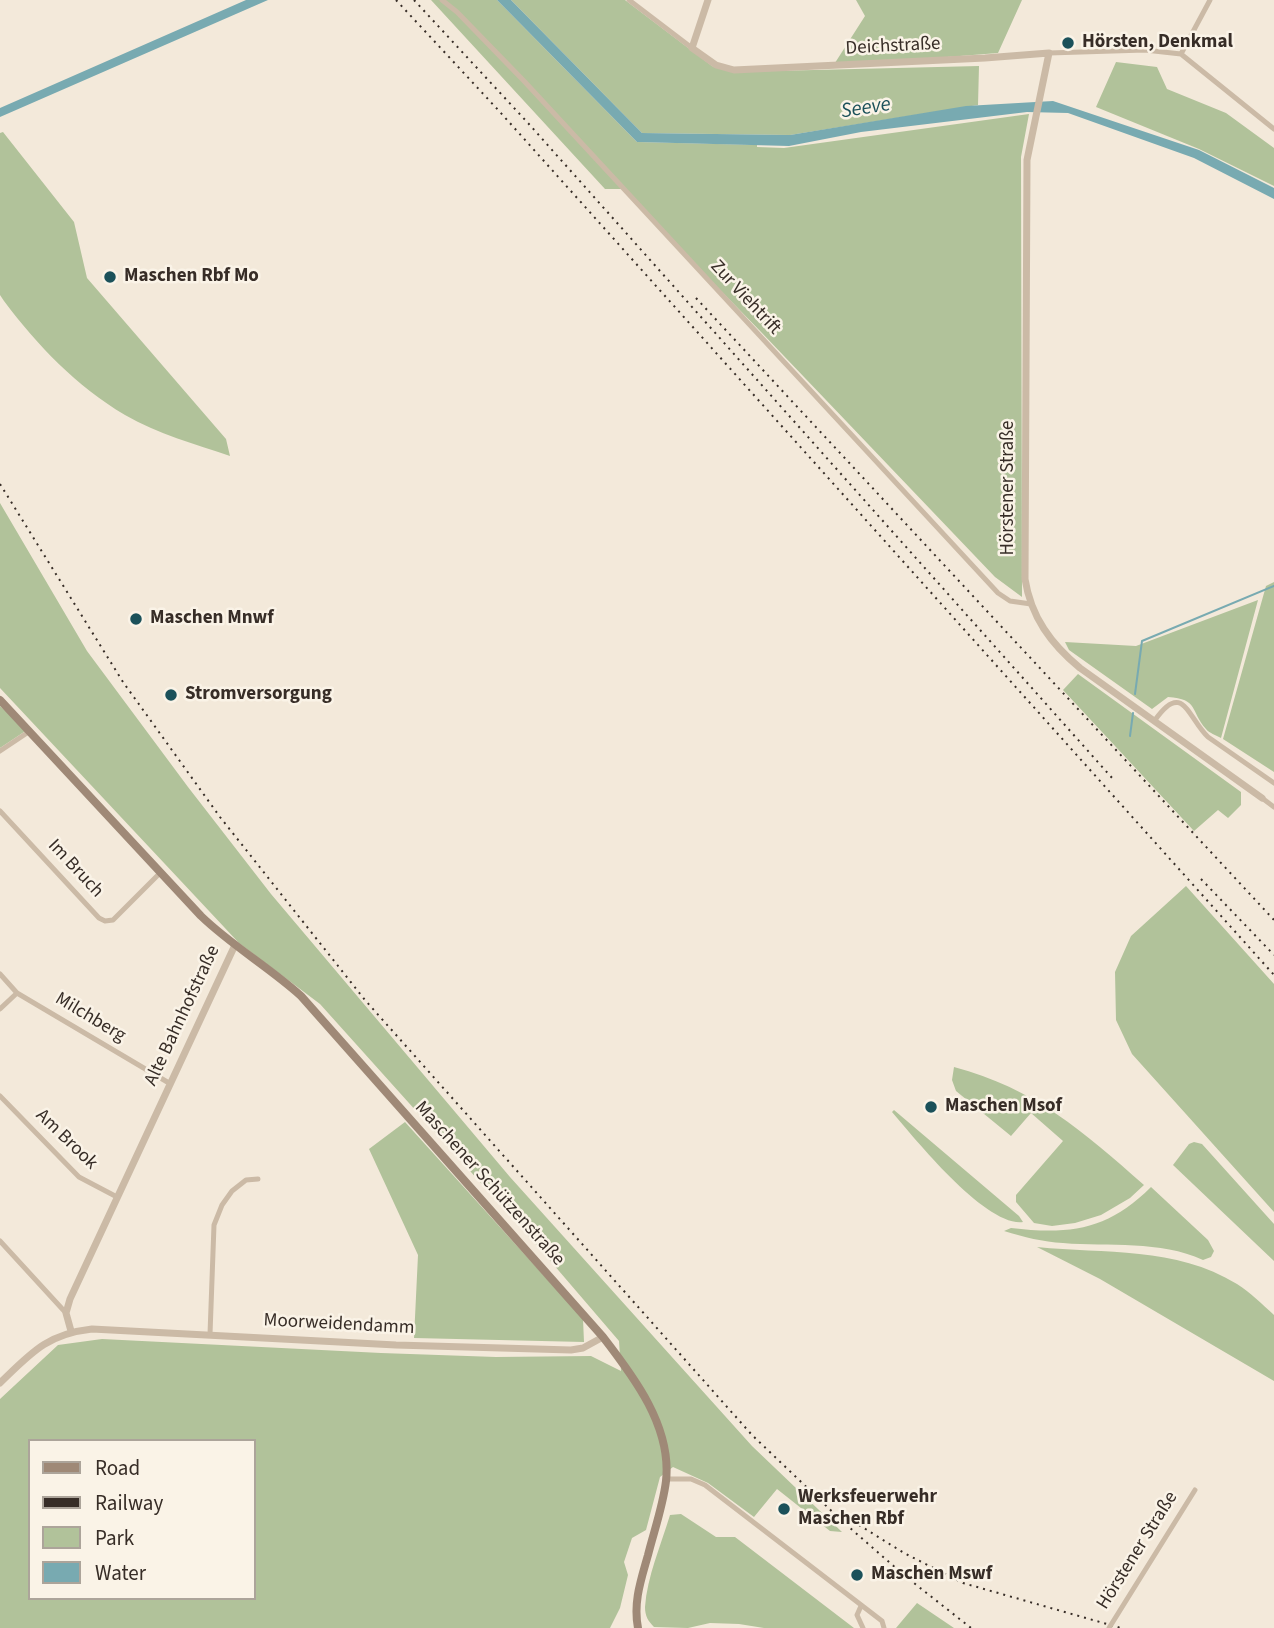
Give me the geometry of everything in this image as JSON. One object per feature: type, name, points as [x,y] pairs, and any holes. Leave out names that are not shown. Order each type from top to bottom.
[{"type":"main road","name":"Alte Bahnhofstraße","points":[[0,700],[201,916],[235,945]]},
{"type":"main road","name":"Maschener Schützenstraße","points":[[235,945],[301,996],[603,1337],[635,1381],[656,1422],[665,1452],[666,1479],[636,1601],[638,1628]]},
{"type":"main road","points":[[636,1618],[645,1628]]},
{"type":"street","name":"Zur Viehtrift","points":[[442,0],[524,81],[998,593],[1010,601],[1031,604]]},
{"type":"street","name":"Deichstraße","points":[[629,0],[716,65],[734,70],[1049,53],[1145,50],[1181,54]]},
{"type":"street","points":[[692,48],[708,0]]},
{"type":"street","points":[[1210,0],[1181,54],[1274,129]]},
{"type":"street","name":"Hörstener Straße","points":[[1049,53],[1027,160],[1025,579],[1031,604],[1048,636],[1062,653],[1274,807]]},
{"type":"street","points":[[1155,720],[1168,704],[1177,702],[1185,705],[1200,730],[1274,783]]},
{"type":"street","points":[[0,751],[30,731]]},
{"type":"street","name":"Im Bruch","points":[[0,811],[99,918],[105,921],[113,920],[161,873]]},
{"type":"street","name":"Alte Bahnhofstraße","points":[[66,1313],[69,1299],[235,945]]},
{"type":"street","name":"Milchberg","points":[[0,974],[17,993],[169,1083]]},
{"type":"street","points":[[0,1009],[17,993]]},
{"type":"street","name":"Am Brook","points":[[0,1096],[79,1177],[117,1197]]},
{"type":"street","points":[[210,1334],[214,1225],[222,1205],[232,1191],[246,1180],[258,1179]]},
{"type":"street","points":[[0,1241],[66,1313],[71,1331],[41,1345],[0,1383]]},
{"type":"street","name":"Moorweidendamm","points":[[71,1331],[92,1329],[396,1345],[571,1350],[583,1348],[603,1337]]},
{"type":"street","points":[[666,1479],[691,1479],[705,1485],[881,1621],[884,1628]]},
{"type":"street","name":"Hörstener Straße","points":[[1109,1628],[1195,1490]]},
{"type":"street","points":[[861,1606],[858,1615],[863,1628]]},
{"type":"green space","points":[[431,0],[497,0],[637,142],[784,148],[1029,114],[1021,157],[1022,597],[995,577],[622,189],[605,189]]},
{"type":"green space","points":[[511,0],[625,0],[712,66],[731,72],[979,66],[978,105],[790,135],[642,133]]},
{"type":"green space","points":[[856,0],[1022,0],[998,53],[833,66],[865,16]]},
{"type":"green space","points":[[1116,62],[1157,67],[1167,89],[1226,113],[1274,148],[1274,186],[1199,149],[1096,107]]},
{"type":"green space","points":[[3,132],[74,222],[87,278],[226,439],[230,456],[150,428],[107,404],[59,364],[30,334],[4,301],[0,295],[0,133]]},
{"type":"green space","points":[[0,503],[87,651],[271,894],[510,1177],[752,1446],[842,1532],[830,1531],[777,1489],[754,1517],[708,1483],[673,1467],[660,1477],[646,1530],[632,1538],[624,1562],[628,1575],[620,1608],[610,1628],[0,1628],[0,1399],[58,1345],[102,1339],[496,1357],[591,1356],[621,1371],[619,1341],[541,1250],[320,1004],[239,943],[0,688]]},
{"type":"green space","points":[[1274,582],[1274,772],[1223,739],[1266,586]]},
{"type":"green space","points":[[1258,600],[1221,738],[1207,730],[1193,707],[1185,700],[1168,697],[1152,709],[1069,650],[1065,642],[1136,646]]},
{"type":"green space","points":[[1078,674],[1241,792],[1241,805],[1228,818],[1218,810],[1194,831],[1063,690]]},
{"type":"green space","points":[[0,706],[27,730],[0,748]]},
{"type":"green space","points":[[1186,886],[1274,984],[1274,1212],[1132,1054],[1116,1020],[1115,972],[1131,936]]},
{"type":"green space","points":[[954,1067],[1009,1087],[1056,1114],[1144,1185],[1130,1198],[1101,1215],[1075,1223],[1052,1226],[1034,1223],[1016,1202],[1016,1195],[1063,1141],[1031,1113],[1011,1136],[956,1091],[952,1080]]},
{"type":"green space","points":[[894,1110],[1023,1222],[1008,1220],[990,1211],[972,1197],[917,1142],[892,1112]]},
{"type":"green space","points":[[405,1122],[583,1319],[584,1342],[414,1338],[418,1255],[369,1149]]},
{"type":"green space","points":[[1189,1144],[1202,1144],[1274,1224],[1274,1261],[1173,1165]]},
{"type":"green space","points":[[1151,1187],[1208,1240],[1214,1251],[1211,1257],[1203,1260],[1169,1249],[1152,1247],[1048,1242],[1004,1231],[1011,1228],[1052,1231],[1087,1226],[1119,1213]]},
{"type":"green space","points":[[1037,1247],[1164,1257],[1189,1263],[1237,1284],[1274,1315],[1274,1381],[1100,1279]]},
{"type":"green space","points":[[681,1514],[716,1537],[735,1537],[854,1628],[764,1628],[710,1623],[688,1628],[654,1627],[645,1610],[648,1584],[670,1515]]},
{"type":"green space","points":[[917,1603],[954,1628],[896,1628]]},
{"type":"water","points":[[246,0],[268,0],[0,117],[0,108]]},
{"type":"water","points":[[497,0],[511,0],[642,133],[790,135],[966,106],[1053,101],[1199,150],[1274,188],[1274,199],[1194,158],[1068,113],[1027,112],[861,132],[789,146],[637,142]]},
{"type":"waterway","points":[[1135,694],[1142,641],[1274,586]]},
{"type":"waterway","points":[[1130,736],[1133,713]]},
{"type":"railway","points":[[396,0],[500,112],[1274,975]]},
{"type":"railway","points":[[414,0],[528,123],[1113,779]]},
{"type":"railway","points":[[696,298],[1274,920]]},
{"type":"railway","points":[[0,484],[123,682],[220,817],[365,1000],[752,1435],[842,1521],[905,1576],[971,1628]]},
{"type":"railway","points":[[1201,879],[1274,955]]},
{"type":"railway","points":[[859,1525],[904,1553],[963,1583],[1121,1628]]},
{"type":"place","name":"Hörsten, Denkmal","points":[[1068,43]]},
{"type":"place","name":"Maschen Rbf Mo","points":[[110,277]]},
{"type":"place","name":"Maschen Mnwf","points":[[136,619]]},
{"type":"place","name":"Stromversorgung","points":[[171,695]]},
{"type":"place","name":"Maschen Msof","points":[[931,1107]]},
{"type":"place","name":"Werksfeuerwehr Maschen Rbf","points":[[784,1509]]},
{"type":"place","name":"Maschen Mswf","points":[[857,1575]]},
{"type":"water label","name":"Seeve","points":[[866,109]]}]
